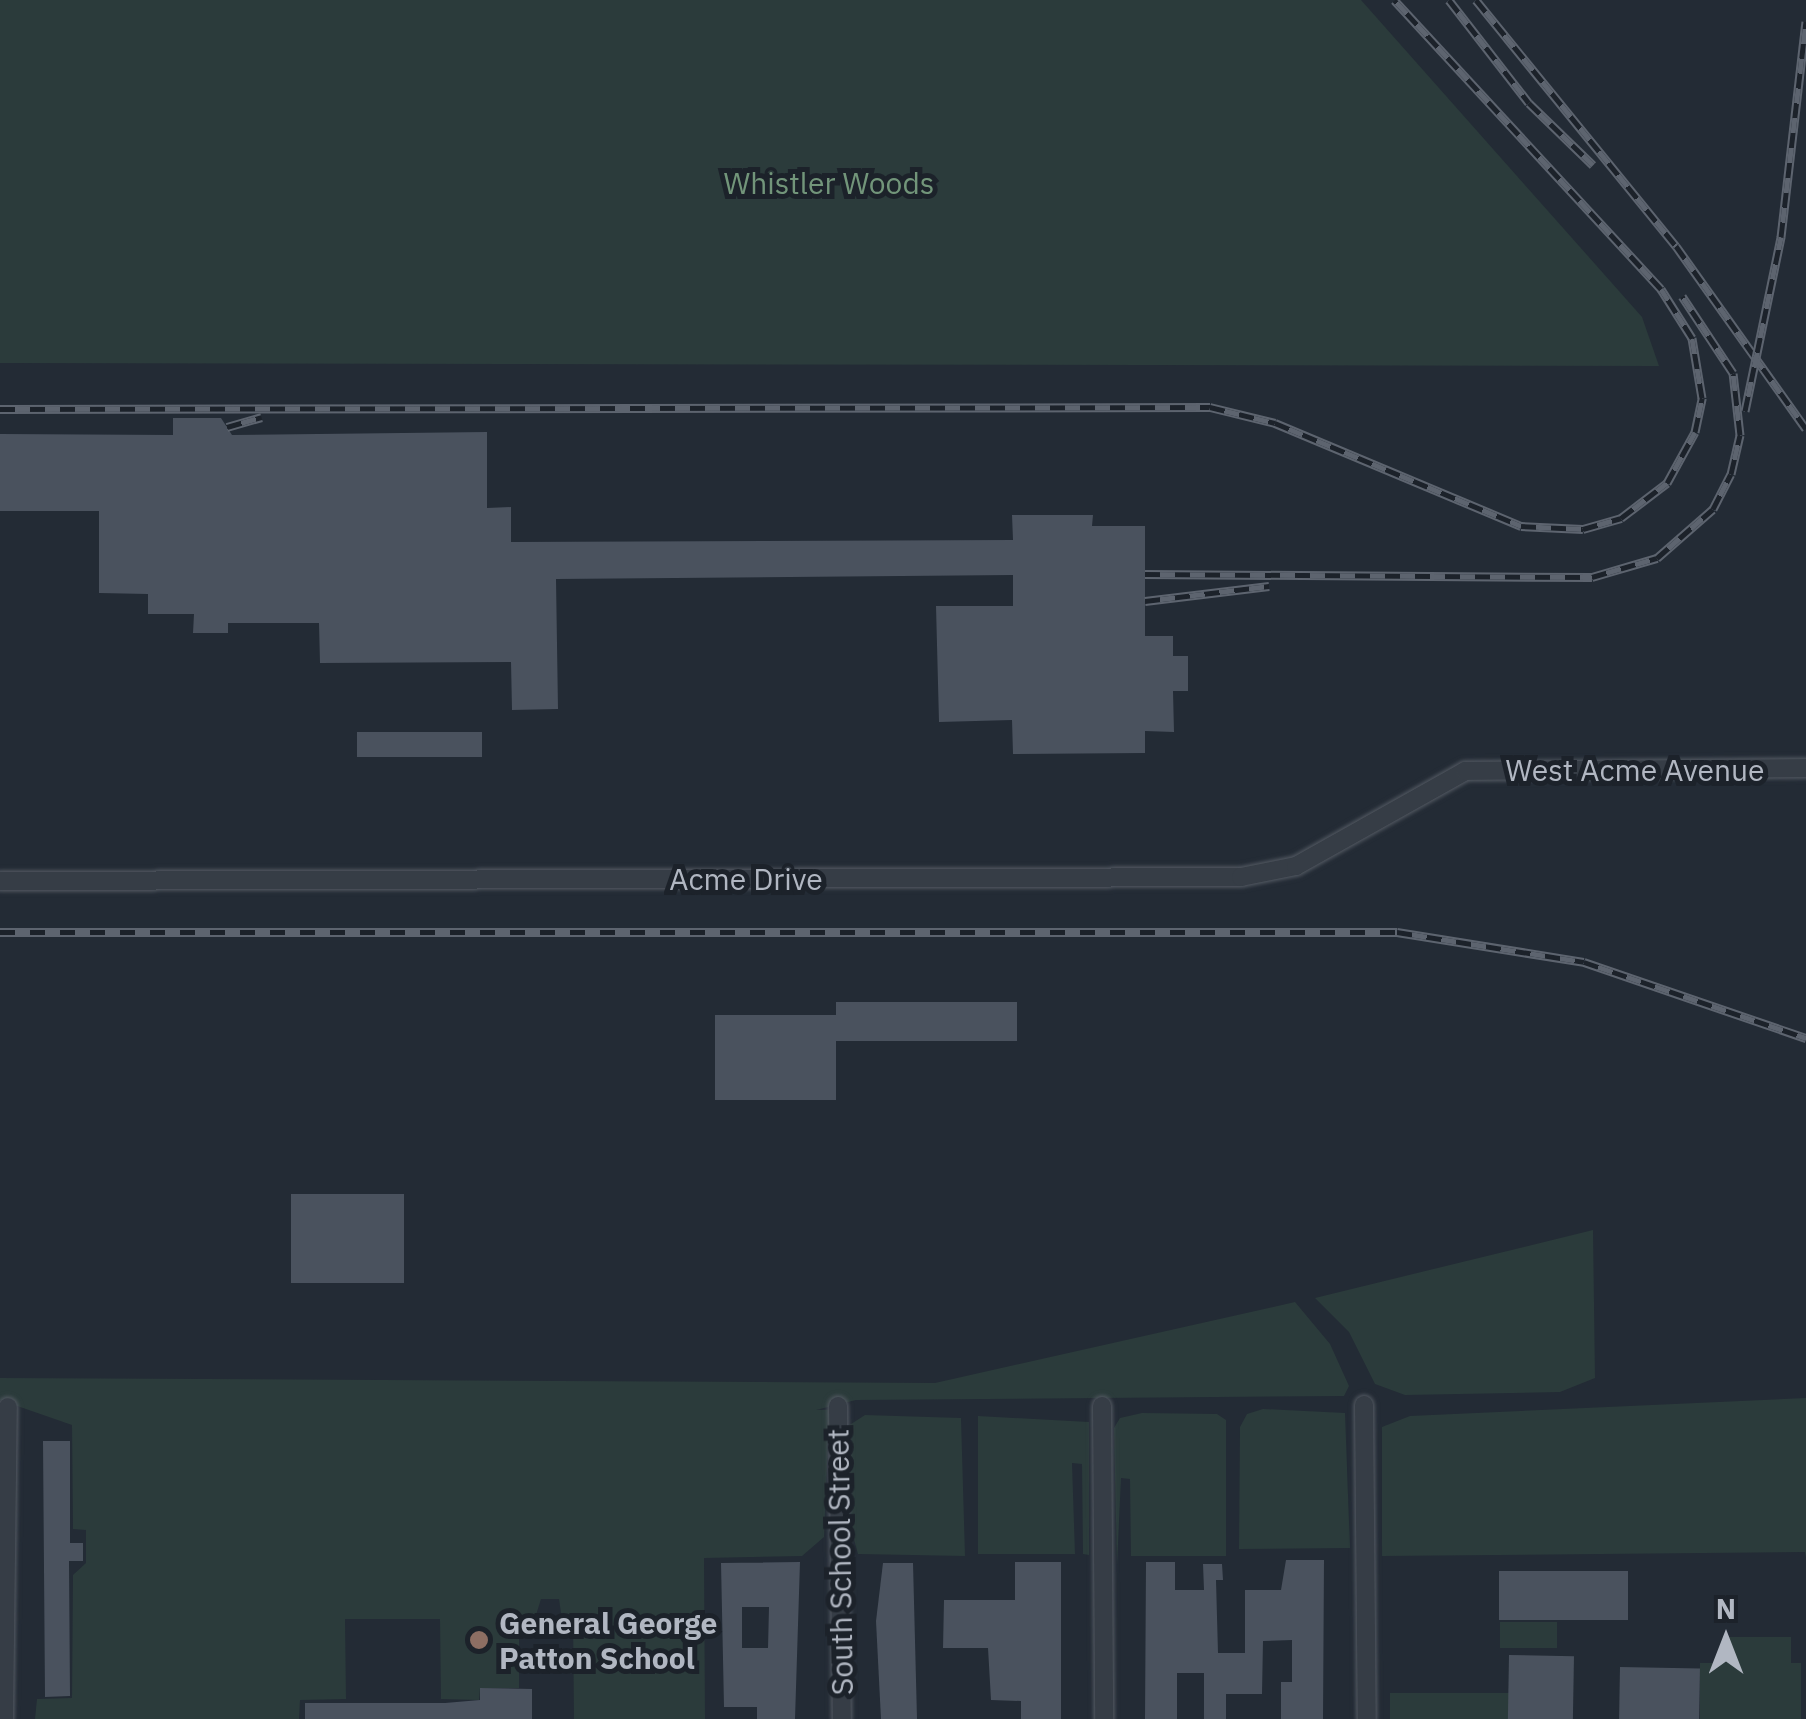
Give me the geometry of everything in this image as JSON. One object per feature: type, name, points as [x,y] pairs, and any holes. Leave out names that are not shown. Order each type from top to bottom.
[{"type":"street","name":"West Acme Avenue","points":[[1464,771],[1806,768]]},
{"type":"street","name":"Acme Drive","points":[[0,881],[1272,875],[1464,771]]},
{"type":"street","points":[[1364,1405],[1367,1719]]},
{"type":"street","points":[[4,1719],[3,1533],[8,1406]]},
{"type":"street","name":"South School Street","points":[[838,1406],[842,1719]]},
{"type":"street","points":[[1102,1406],[1104,1719]]},
{"type":"green space","name":"Whistler Woods","points":[[0,0],[1361,0],[1642,317],[1659,366],[0,363]]},
{"type":"green space","points":[[1593,1230],[1595,1378],[1560,1392],[1405,1395],[1375,1384],[1349,1332],[1315,1298]]},
{"type":"green space","points":[[1295,1302],[1330,1344],[1349,1386],[1344,1396],[856,1400],[816,1410],[845,1409],[828,1440],[824,1537],[802,1556],[704,1558],[705,1719],[574,1719],[573,1617],[561,1613],[559,1599],[541,1599],[536,1615],[519,1617],[519,1688],[480,1688],[479,1700],[441,1699],[440,1619],[345,1619],[346,1699],[300,1700],[299,1719],[35,1719],[37,1699],[72,1698],[73,1575],[86,1563],[86,1530],[73,1529],[72,1425],[0,1400],[0,1378],[935,1383]]},
{"type":"green space","points":[[1806,1398],[1806,1558],[1805,1552],[1382,1556],[1382,1427],[1410,1416]]},
{"type":"green space","points":[[1263,1409],[1345,1413],[1350,1548],[1239,1549],[1240,1427],[1247,1414]]},
{"type":"green space","points":[[1142,1413],[1217,1414],[1226,1420],[1226,1556],[1131,1556],[1130,1479],[1121,1478],[1117,1566],[1114,1428],[1120,1418]]},
{"type":"green space","points":[[865,1415],[961,1418],[965,1556],[858,1554],[844,1503],[845,1445],[848,1426]]},
{"type":"green space","points":[[978,1416],[1089,1422],[1089,1555],[1083,1554],[1082,1464],[1072,1463],[1075,1554],[978,1554]]},
{"type":"green space","points":[[1500,1622],[1557,1622],[1557,1648],[1500,1648]]},
{"type":"green space","points":[[1725,1637],[1791,1637],[1791,1663],[1801,1663],[1801,1719],[1700,1719],[1700,1663],[1725,1663]]},
{"type":"green space","points":[[1390,1693],[1509,1693],[1509,1719],[1390,1719]]},
{"type":"building","points":[[173,418],[221,418],[232,435],[487,432],[487,508],[511,507],[511,542],[1013,540],[1012,515],[1093,515],[1092,526],[1145,526],[1145,636],[1173,636],[1173,656],[1188,656],[1188,691],[1173,691],[1174,732],[1145,731],[1145,753],[1013,754],[1012,720],[939,722],[936,606],[1013,606],[1013,575],[556,579],[558,709],[512,710],[511,662],[320,663],[319,623],[228,623],[228,633],[193,633],[194,614],[148,614],[148,594],[99,593],[99,511],[0,511],[0,434],[173,435]]},
{"type":"building","points":[[357,732],[482,732],[482,757],[357,757]]},
{"type":"building","points":[[836,1002],[1017,1002],[1017,1041],[836,1041],[836,1100],[715,1100],[715,1015],[836,1015]]},
{"type":"building","points":[[291,1194],[404,1194],[404,1283],[291,1283]]},
{"type":"building","points":[[43,1441],[70,1441],[70,1543],[83,1543],[83,1561],[69,1561],[70,1696],[45,1697]]},
{"type":"building","points":[[1286,1560],[1324,1560],[1323,1719],[1281,1719],[1281,1682],[1292,1682],[1292,1640],[1263,1641],[1262,1694],[1226,1694],[1226,1719],[1204,1719],[1204,1673],[1177,1673],[1177,1719],[1145,1719],[1146,1562],[1175,1562],[1175,1590],[1204,1590],[1203,1564],[1222,1564],[1223,1580],[1216,1580],[1218,1653],[1245,1653],[1245,1590],[1281,1590]]},
{"type":"building","points":[[800,1562],[795,1719],[757,1719],[757,1707],[724,1707],[721,1563]],"holes":[[[742,1607],[769,1607],[768,1648],[742,1648]]]},
{"type":"building","points":[[1015,1562],[1061,1562],[1061,1719],[1021,1719],[1021,1701],[991,1700],[988,1648],[943,1648],[944,1600],[1015,1600]]},
{"type":"building","points":[[883,1563],[913,1563],[917,1719],[881,1719],[876,1621]]},
{"type":"building","points":[[1499,1571],[1628,1571],[1628,1620],[1499,1620]]},
{"type":"building","points":[[1509,1655],[1574,1656],[1573,1719],[1508,1719]]},
{"type":"building","points":[[1620,1667],[1700,1668],[1699,1719],[1619,1719]]},
{"type":"building","points":[[480,1688],[532,1689],[532,1719],[305,1719],[305,1703],[480,1700]]},
{"type":"railway","points":[[0,409],[1210,407],[1275,423],[1521,526],[1583,529],[1621,518],[1667,483],[1695,432],[1702,398],[1692,338],[1661,289],[1394,0]]},
{"type":"railway","points":[[1449,0],[1529,103],[1593,165]]},
{"type":"railway","points":[[1476,0],[1676,246],[1806,429]]},
{"type":"railway","points":[[1745,411],[1781,237],[1806,21]]},
{"type":"railway","points":[[1145,574],[1592,577],[1657,558],[1713,509],[1731,474],[1740,435],[1733,373],[1682,296]]},
{"type":"railway","points":[[227,427],[262,417]]},
{"type":"railway","points":[[1145,601],[1269,586]]},
{"type":"railway","points":[[0,932],[1397,932],[1584,962],[1806,1038]]},
{"type":"place","name":"General George Patton School","points":[[479,1640]]}]
